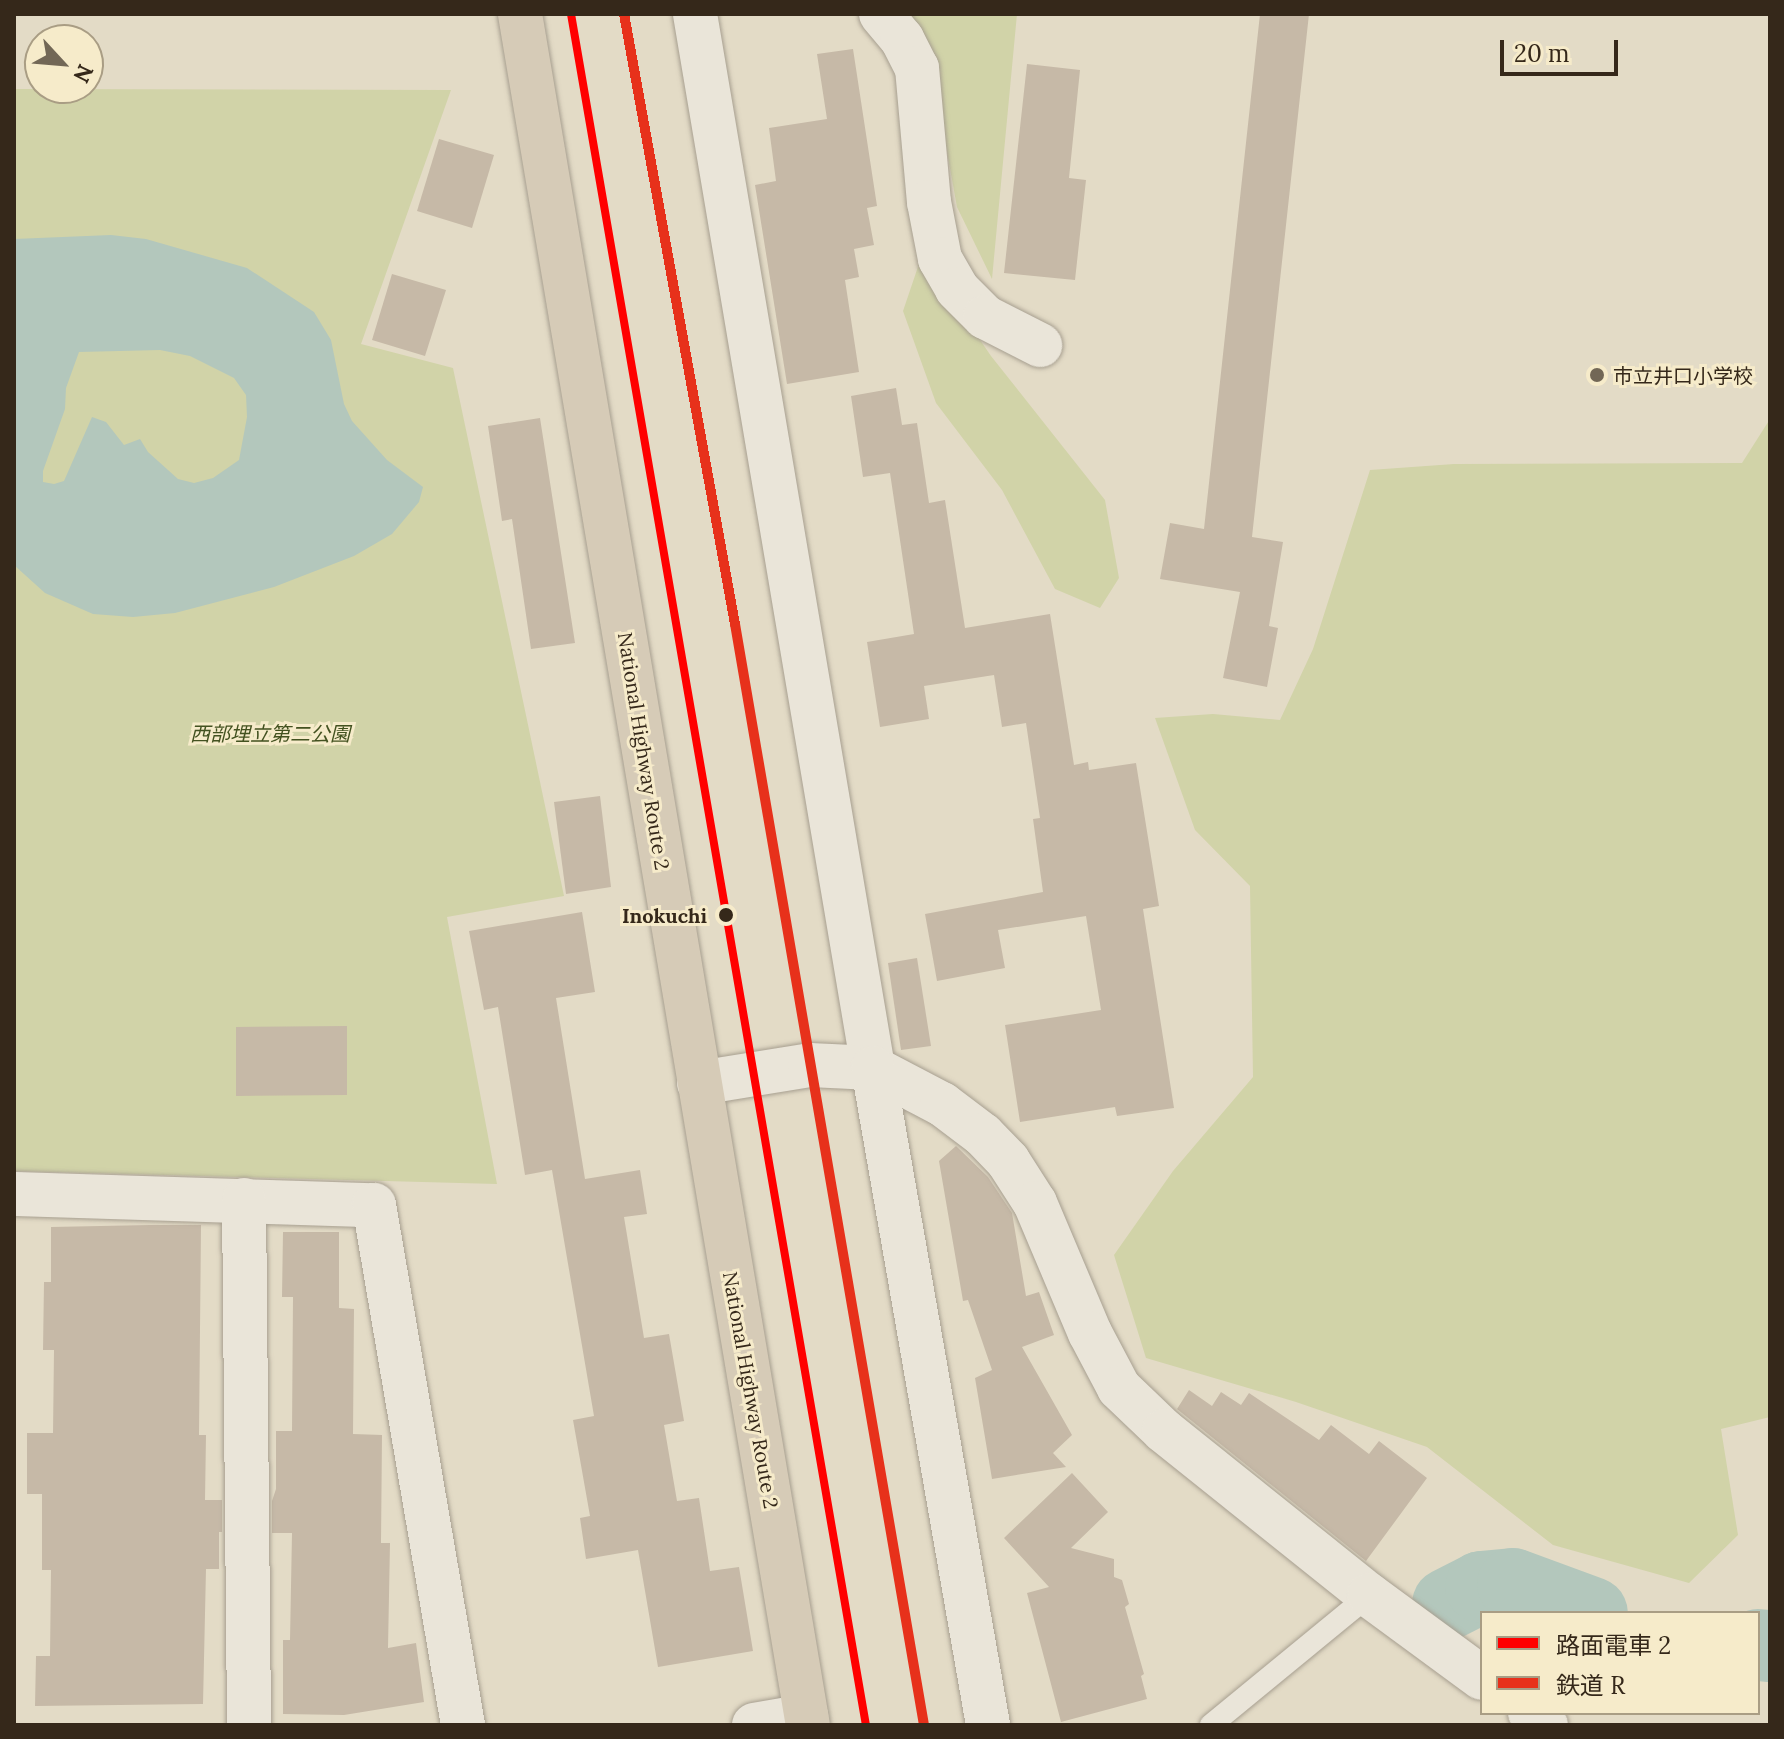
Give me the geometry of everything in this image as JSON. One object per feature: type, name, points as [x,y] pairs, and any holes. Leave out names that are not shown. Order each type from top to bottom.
[{"type":"highway","name":"National Highway Route 2","points":[[520,14],[807,1720]]},
{"type":"street","points":[[695,14],[873,1068],[988,1725]]},
{"type":"street","points":[[881,14],[902,39],[917,68],[929,202],[940,259],[948,275],[985,317],[1040,345]]},
{"type":"street","points":[[699,1083],[810,1065],[873,1068],[942,1104],[983,1135],[1008,1161],[1035,1203],[1090,1333],[1119,1388],[1164,1431],[1369,1595],[1480,1677]]},
{"type":"street","points":[[14,1194],[374,1205],[463,1725]]},
{"type":"street","points":[[244,1200],[249,1725]]},
{"type":"street","points":[[754,1725],[807,1720]]},
{"type":"lane","points":[[1211,1725],[1369,1595]]},
{"type":"green space","points":[[906,14],[1017,14],[992,279],[957,207],[931,64]]},
{"type":"green space","name":"西部埋立第二公園","points":[[14,89],[24,89],[24,104],[104,104],[104,89],[451,90],[361,344],[453,368],[564,896],[447,917],[497,1184],[14,1171]]},
{"type":"green space","points":[[922,255],[991,356],[1105,500],[1119,578],[1100,608],[1055,589],[1002,490],[936,403],[903,311]]},
{"type":"green space","points":[[1770,419],[1770,1417],[1721,1429],[1738,1535],[1689,1583],[1553,1545],[1427,1447],[1296,1402],[1146,1358],[1114,1255],[1173,1171],[1253,1077],[1250,886],[1195,830],[1155,718],[1213,714],[1280,720],[1313,649],[1370,470],[1454,464],[1742,463]]},
{"type":"shaded area","points":[[111,235],[146,239],[247,268],[314,312],[331,340],[344,404],[352,421],[387,460],[423,487],[419,502],[392,534],[354,556],[274,587],[175,613],[133,617],[93,614],[45,593],[14,565],[14,239]],"holes":[[[160,350],[190,356],[234,378],[246,395],[247,417],[239,460],[213,478],[194,483],[178,479],[148,452],[140,439],[124,445],[106,422],[92,417],[64,481],[54,484],[43,482],[43,471],[65,409],[66,388],[79,352]]]},
{"type":"building","points":[[1260,14],[1309,14],[1252,537],[1283,542],[1269,626],[1278,628],[1267,687],[1223,678],[1240,592],[1160,579],[1170,523],[1204,529]]},
{"type":"building","points":[[853,49],[877,206],[867,208],[874,245],[854,249],[859,277],[845,280],[859,372],[787,384],[755,185],[776,181],[769,128],[827,119],[817,54]]},
{"type":"building","points":[[1027,64],[1080,70],[1069,178],[1086,180],[1075,280],[1004,273]]},
{"type":"building","points":[[439,139],[494,155],[472,228],[417,211]]},
{"type":"building","points":[[392,274],[446,290],[425,356],[372,340]]},
{"type":"building","points":[[896,388],[902,425],[917,423],[929,503],[945,500],[965,628],[1050,614],[1074,765],[1088,762],[1089,770],[1136,763],[1159,906],[1143,909],[1174,1108],[1117,1116],[1115,1107],[1020,1122],[1005,1025],[1101,1010],[1086,916],[998,930],[1005,968],[937,981],[925,914],[1043,892],[1033,819],[1040,818],[1026,723],[1002,727],[994,675],[924,686],[929,719],[880,727],[867,642],[914,634],[890,473],[863,477],[851,396]]},
{"type":"building","points":[[540,418],[575,643],[531,649],[512,519],[502,521],[488,426]]},
{"type":"building","points":[[600,796],[611,887],[566,894],[554,802]]},
{"type":"building","points":[[582,912],[595,992],[556,998],[585,1179],[640,1170],[647,1214],[624,1217],[644,1338],[669,1334],[684,1421],[664,1425],[677,1501],[699,1498],[710,1571],[739,1567],[753,1651],[658,1667],[638,1550],[586,1559],[580,1518],[590,1516],[573,1420],[594,1416],[552,1170],[525,1175],[498,1007],[484,1010],[469,931]]},
{"type":"building","points":[[917,958],[931,1046],[901,1050],[888,963]]},
{"type":"building","points":[[347,1026],[347,1095],[236,1096],[236,1027]]},
{"type":"building","points":[[956,1146],[988,1177],[1012,1213],[1026,1296],[1039,1292],[1054,1335],[1022,1347],[1072,1435],[1053,1453],[1066,1467],[992,1479],[975,1378],[992,1370],[968,1300],[963,1301],[939,1161]]},
{"type":"building","points":[[201,1225],[199,1435],[206,1435],[205,1500],[222,1500],[219,1569],[206,1569],[203,1704],[35,1706],[36,1656],[50,1656],[51,1570],[42,1570],[42,1494],[27,1494],[27,1433],[53,1433],[54,1350],[43,1350],[44,1282],[51,1282],[51,1227]]},
{"type":"building","points":[[283,1232],[339,1232],[339,1308],[354,1309],[353,1434],[382,1435],[381,1543],[390,1543],[388,1648],[416,1643],[424,1702],[344,1715],[283,1714],[283,1640],[290,1640],[292,1533],[272,1533],[272,1501],[276,1489],[276,1431],[292,1431],[293,1297],[282,1297]]},
{"type":"building","points":[[1189,1390],[1212,1406],[1221,1392],[1241,1405],[1249,1393],[1319,1440],[1331,1425],[1369,1454],[1379,1441],[1427,1478],[1366,1561],[1177,1409]]},
{"type":"building","points":[[1072,1473],[1108,1512],[1071,1548],[1114,1559],[1114,1577],[1122,1580],[1129,1604],[1125,1607],[1144,1674],[1141,1676],[1147,1699],[1061,1722],[1027,1593],[1049,1587],[1004,1538]]},
{"type":"waterway","points":[[1448,1604],[1481,1587],[1513,1584],[1587,1611]]},
{"type":"waterway","points":[[1760,1645],[1770,1646]]},
{"type":"tram line","name":"2","points":[[571,14],[866,1725]]},
{"type":"rail line","name":"R","points":[[624,14],[735,624],[924,1725]]},
{"type":"place","name":"市立井口小学校","points":[[1597,375]]},
{"type":"place","name":"Inokuchi","points":[[726,915]]}]
